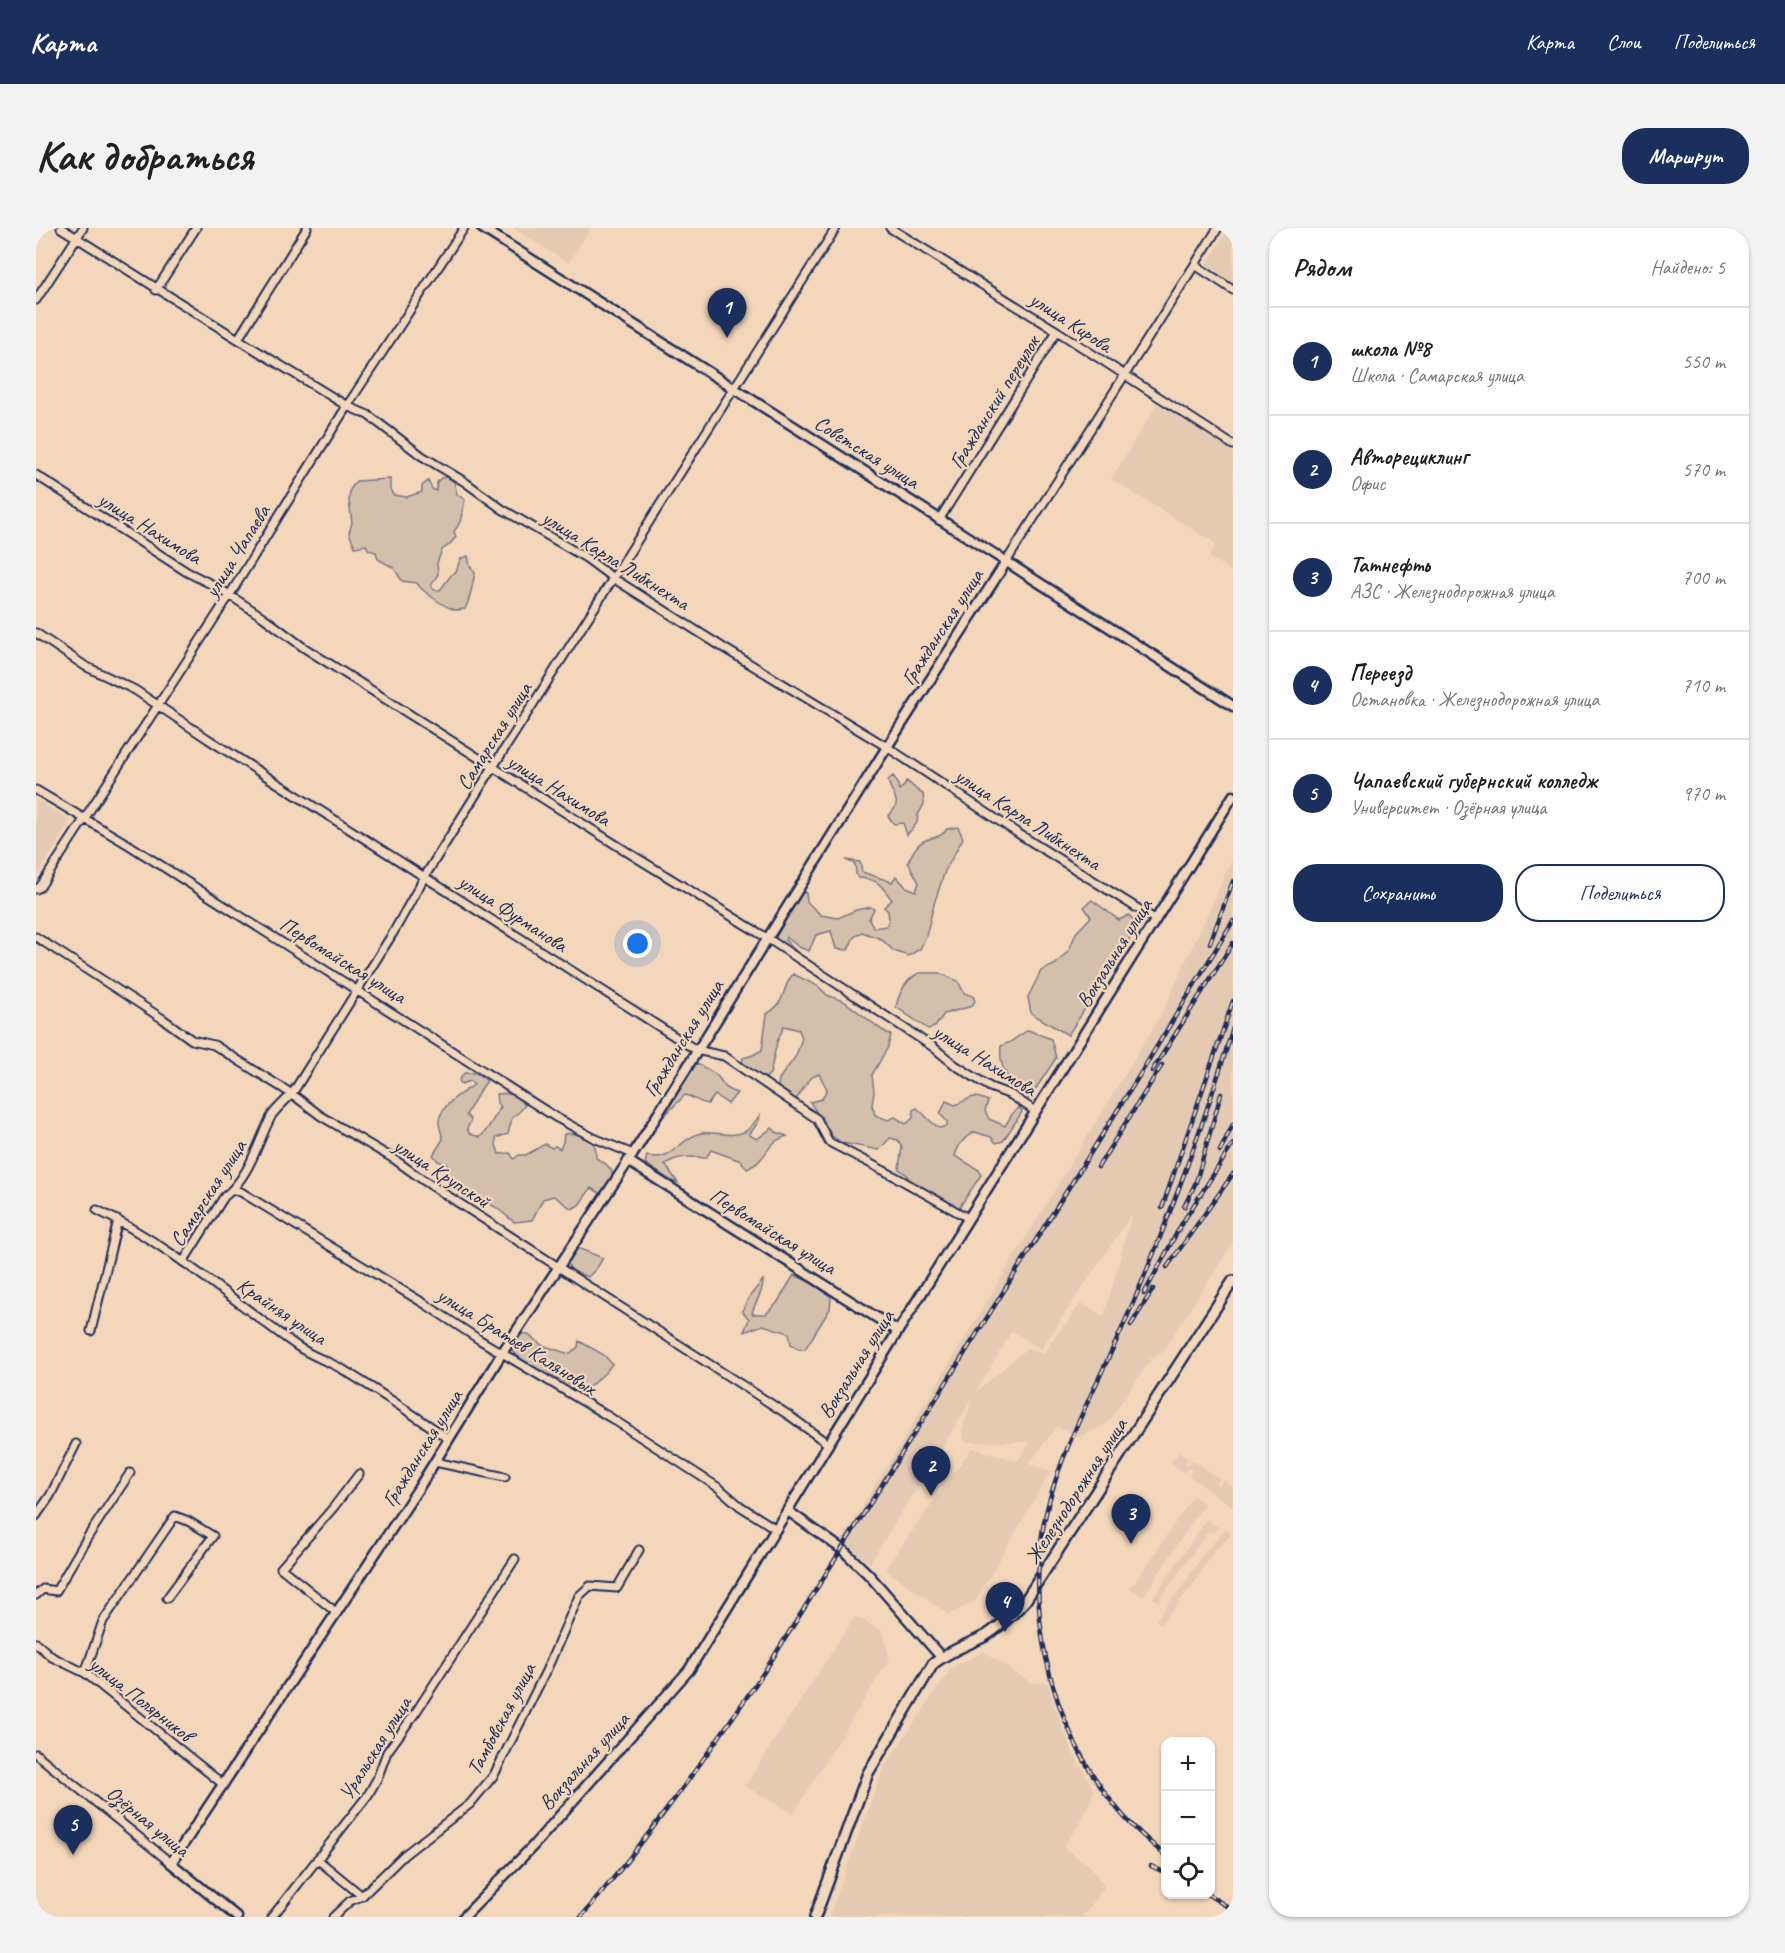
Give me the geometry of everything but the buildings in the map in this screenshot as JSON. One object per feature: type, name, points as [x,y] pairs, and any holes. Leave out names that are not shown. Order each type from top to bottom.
[{"type":"main road","name":"Железнодорожная улица","points":[[815,1917],[868,1773],[933,1664],[941,1657],[984,1636],[1000,1625],[1025,1601],[1233,1281]]},
{"type":"street","name":"улица Карла Либкнехта","points":[[61,228],[156,290],[347,406],[368,415],[422,456],[502,509],[586,558],[613,578],[727,650],[887,747],[1156,920]]},
{"type":"street","points":[[36,300],[83,228]]},
{"type":"street","points":[[156,290],[196,228]]},
{"type":"street","points":[[238,339],[307,228]]},
{"type":"street","name":"улица Чапаева","points":[[36,889],[40,887],[229,596],[347,406],[464,228]]},
{"type":"street","name":"Советская улица","points":[[482,228],[1233,706]]},
{"type":"street","name":"Самарская улица","points":[[183,1262],[224,1197],[233,1190],[246,1170],[273,1114],[292,1094],[357,992],[425,876],[493,767],[836,228]]},
{"type":"street","name":"улица Кирова","points":[[890,228],[1233,445]]},
{"type":"street","name":"Гражданская улица","points":[[171,1863],[337,1614],[557,1267],[631,1157],[887,747],[1218,228]]},
{"type":"street","points":[[1195,265],[1233,290]]},
{"type":"street","name":"Гражданский переулок","points":[[939,520],[1057,332]]},
{"type":"street","name":"улица Нахимова","points":[[36,476],[187,572],[217,587],[264,617],[303,647],[767,938],[933,1047],[972,1076],[990,1087],[1011,1095],[1035,1111]]},
{"type":"street","name":"улица Фурманова","points":[[36,633],[85,666],[135,690],[217,745],[696,1050],[724,1056],[818,1119],[829,1142],[968,1218]]},
{"type":"street","name":"Первомайская улица","points":[[36,790],[139,851],[557,1118],[631,1157],[898,1331]]},
{"type":"street","name":"Вокзальная улица","points":[[464,1917],[532,1846],[689,1670],[968,1218],[1233,796]]},
{"type":"street","name":"улица Крупской","points":[[36,937],[192,1040],[214,1045],[292,1094],[321,1116],[394,1159],[789,1416],[828,1444]]},
{"type":"street","name":"улица Братьев Каляновых","points":[[233,1190],[241,1192],[611,1418],[719,1488],[740,1506],[776,1529]]},
{"type":"street","name":"Крайняя улица","points":[[97,1210],[118,1220],[183,1262],[299,1348],[339,1367],[449,1439]]},
{"type":"street","points":[[90,1331],[118,1220]]},
{"type":"street","points":[[36,1516],[50,1496],[76,1444]]},
{"type":"street","points":[[435,1462],[505,1477]]},
{"type":"street","points":[[36,1595],[43,1589],[56,1592],[87,1538],[130,1473]]},
{"type":"street","points":[[337,1614],[281,1568],[359,1474]]},
{"type":"street","points":[[788,1511],[843,1550],[869,1575],[941,1657]]},
{"type":"street","points":[[85,1673],[103,1621],[175,1516],[213,1536],[167,1598]]},
{"type":"street","name":"Тамбовская улица","points":[[333,1917],[350,1901],[362,1896],[404,1855],[470,1804],[494,1775],[546,1671],[579,1596],[590,1586],[617,1587],[639,1550]]},
{"type":"street","name":"Уральская улица","points":[[272,1917],[368,1795],[387,1752],[416,1712],[515,1559]]},
{"type":"street","name":"улица Полярников","points":[[36,1643],[52,1657],[85,1673],[224,1785]]},
{"type":"street","name":"Озёрная улица","points":[[36,1754],[237,1917]]},
{"type":"street","points":[[317,1858],[362,1896]]},
{"type":"shaded area","points":[[513,228],[591,228],[568,263]]},
{"type":"shaded area","points":[[1229,228],[1233,228],[1233,282],[1204,268]]},
{"type":"shaded area","points":[[1157,404],[1233,451],[1233,572],[1209,557],[1216,544],[1111,479]]},
{"type":"shaded area","points":[[447,477],[454,482],[457,494],[465,500],[460,520],[454,531],[456,537],[442,550],[437,563],[438,574],[431,586],[434,590],[440,590],[457,570],[460,560],[468,556],[470,566],[475,573],[465,609],[457,610],[434,599],[417,583],[402,581],[394,568],[378,559],[376,552],[369,550],[366,545],[355,547],[349,533],[352,523],[350,490],[356,481],[390,479],[390,489],[393,495],[407,497],[422,492],[422,486],[428,481],[432,489],[436,491],[437,482]]},
{"type":"shaded area","points":[[893,776],[899,790],[906,781],[923,794],[924,804],[918,815],[917,823],[907,835],[903,823],[894,824],[888,816],[896,806],[896,798],[888,780]]},
{"type":"shaded area","points":[[36,799],[71,821],[36,878]]},
{"type":"shaded area","points":[[958,827],[963,838],[945,871],[920,949],[908,956],[894,951],[881,939],[862,932],[854,937],[848,950],[836,949],[831,931],[816,935],[809,951],[786,937],[785,940],[797,952],[775,939],[801,892],[806,893],[807,902],[821,915],[838,918],[856,910],[871,907],[874,909],[869,919],[874,928],[886,926],[889,920],[888,911],[884,907],[892,900],[878,883],[858,878],[855,864],[846,860],[860,862],[862,872],[892,882],[896,876],[906,887],[916,891],[919,883],[908,862],[915,849],[925,840],[942,834],[947,829]]},
{"type":"shaded area","points":[[1233,858],[1233,1243],[1163,1351],[1153,1356],[1106,1425],[1079,1437],[1057,1426],[1029,1464],[1051,1471],[976,1600],[949,1615],[885,1569],[972,1448],[1018,1461],[1030,1442],[965,1442],[962,1431],[973,1397],[870,1563],[841,1542],[1162,1013]],"holes":[[[1132,1214],[1104,1316],[1081,1303],[1043,1354],[1027,1348],[976,1392],[1012,1331],[1041,1349]]]},
{"type":"shaded area","points":[[1092,900],[1119,920],[1129,915],[1136,923],[1128,942],[1068,1035],[1031,1013],[1028,997],[1041,971],[1056,964],[1069,950],[1076,933],[1091,917],[1084,907]]},
{"type":"shaded area","points":[[919,973],[939,973],[958,981],[964,993],[973,996],[975,1001],[972,1006],[944,1014],[935,1027],[928,1029],[896,1007],[903,987]]},
{"type":"shaded area","points":[[793,974],[818,986],[827,995],[845,1002],[891,1035],[888,1047],[872,1075],[874,1092],[872,1105],[875,1115],[888,1120],[895,1117],[906,1124],[913,1118],[913,1110],[917,1108],[940,1128],[947,1126],[947,1121],[940,1114],[946,1101],[955,1105],[978,1097],[988,1101],[985,1111],[989,1119],[1005,1126],[1020,1107],[1022,1112],[1003,1141],[996,1143],[991,1137],[975,1132],[960,1144],[955,1156],[979,1170],[981,1175],[959,1208],[909,1180],[907,1175],[899,1169],[902,1147],[898,1140],[890,1138],[879,1150],[842,1143],[831,1135],[810,1102],[822,1099],[827,1089],[819,1074],[810,1078],[796,1100],[778,1087],[779,1079],[796,1056],[802,1038],[799,1030],[784,1026],[777,1042],[770,1074],[764,1079],[742,1064],[743,1058],[762,1050],[767,1014],[778,1005]]},
{"type":"shaded area","points":[[1028,1030],[1051,1039],[1056,1058],[1029,1099],[1007,1076],[1001,1055],[1001,1046]]},
{"type":"shaded area","points":[[696,1063],[714,1073],[727,1089],[737,1093],[728,1104],[715,1095],[708,1104],[685,1095],[662,1118]]},
{"type":"shaded area","points":[[464,1073],[476,1073],[487,1081],[466,1115],[471,1120],[467,1129],[470,1134],[480,1137],[489,1127],[501,1107],[497,1103],[496,1094],[512,1095],[525,1105],[512,1118],[508,1134],[496,1138],[499,1154],[510,1153],[514,1159],[545,1144],[560,1149],[564,1134],[581,1136],[593,1143],[596,1158],[611,1170],[613,1175],[608,1186],[600,1193],[591,1188],[579,1205],[572,1209],[554,1196],[543,1199],[532,1220],[514,1222],[497,1208],[445,1179],[444,1174],[449,1169],[447,1164],[438,1161],[433,1155],[443,1139],[439,1120],[448,1104],[474,1085],[470,1081],[461,1084],[459,1080]]},
{"type":"shaded area","points":[[760,1115],[759,1121],[749,1135],[757,1139],[772,1128],[787,1136],[773,1143],[759,1161],[747,1169],[741,1161],[711,1150],[706,1158],[685,1157],[665,1164],[678,1183],[645,1163],[647,1156],[664,1156],[701,1133],[739,1134],[744,1132]]},
{"type":"shaded area","points":[[575,1247],[603,1258],[588,1277],[572,1271],[567,1263]]},
{"type":"shaded area","points":[[794,1275],[812,1283],[831,1297],[830,1309],[805,1349],[798,1349],[791,1344],[789,1333],[763,1325],[744,1332],[749,1319],[742,1311],[763,1280],[762,1289],[752,1314],[766,1314],[777,1303]]},
{"type":"shaded area","points":[[520,1334],[527,1334],[542,1345],[569,1354],[578,1347],[579,1341],[604,1355],[612,1364],[584,1391],[523,1362],[512,1350]]},
{"type":"shaded area","points":[[1179,1452],[1188,1459],[1185,1463],[1188,1465],[1193,1460],[1220,1479],[1216,1484],[1219,1486],[1223,1480],[1233,1487],[1233,1507],[1189,1476],[1192,1471],[1188,1468],[1184,1473],[1171,1463]]},
{"type":"shaded area","points":[[1193,1496],[1204,1504],[1143,1597],[1130,1588]]},
{"type":"shaded area","points":[[1207,1519],[1218,1527],[1213,1533],[1209,1530],[1158,1602],[1153,1598]]},
{"type":"shaded area","points":[[1226,1529],[1231,1535],[1214,1551],[1194,1584],[1161,1624],[1156,1620],[1207,1549]]},
{"type":"shaded area","points":[[855,1616],[882,1631],[890,1658],[793,1814],[745,1786]]},
{"type":"shaded area","points":[[984,1652],[1033,1684],[1047,1682],[1063,1730],[1076,1759],[1094,1789],[1089,1805],[1063,1847],[1089,1865],[1105,1887],[1082,1917],[829,1917],[883,1769],[952,1667]]},
{"type":"railway","points":[[1210,943],[1233,881]]},
{"type":"railway","points":[[581,1917],[677,1796],[766,1669],[1139,1076],[1233,921]]},
{"type":"railway","points":[[1152,1071],[1233,943]]},
{"type":"railway","points":[[1162,1208],[1233,1001]]},
{"type":"railway","points":[[1161,1852],[1120,1812],[1095,1778],[1074,1740],[1057,1700],[1046,1658],[1040,1615],[1038,1572],[1043,1529],[1060,1466],[1157,1246],[1210,1101],[1233,1028]]},
{"type":"railway","points":[[1098,1167],[1162,1065]]},
{"type":"railway","points":[[1184,1207],[1196,1182],[1221,1094]]},
{"type":"railway","points":[[1220,1151],[1233,1124]]},
{"type":"railway","points":[[1144,1294],[1181,1225],[1233,1144]]},
{"type":"railway","points":[[1167,1267],[1233,1174]]},
{"type":"railway","points":[[1131,1325],[1153,1289]]},
{"type":"railway","points":[[1151,1866],[1161,1871]]},
{"type":"railway","points":[[1215,1899],[1233,1910]]},
{"type":"place","name":"школа №8","points":[[727,338]]},
{"type":"place","name":"Авторециклинг","points":[[931,1496]]},
{"type":"place","name":"Татнефть","points":[[1131,1544]]},
{"type":"place","name":"Переезд","points":[[1005,1632]]},
{"type":"place","name":"Чапаевский губернский колледж","points":[[73,1855]]}]
